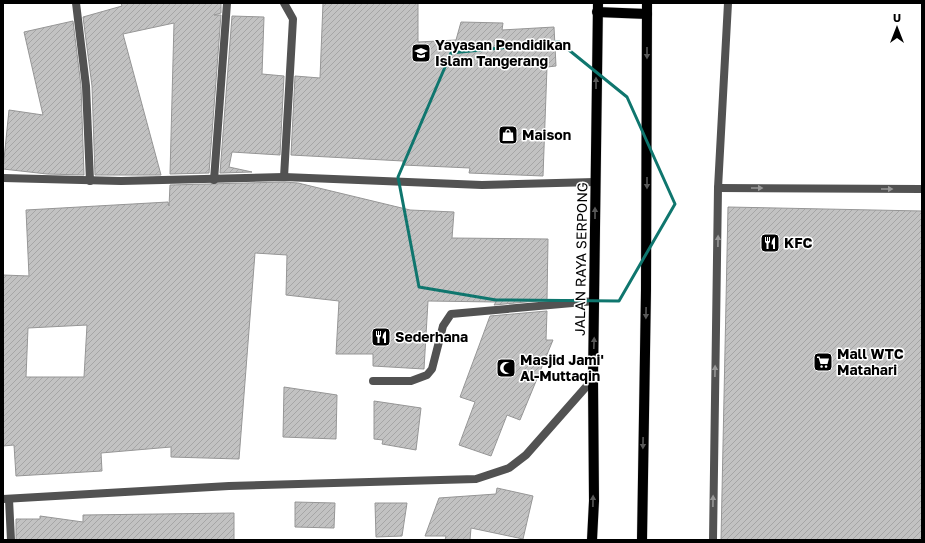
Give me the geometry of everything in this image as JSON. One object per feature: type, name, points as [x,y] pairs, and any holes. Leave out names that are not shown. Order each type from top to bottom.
[{"type":"main road","points":[[642,540],[646,290],[647,3]]},
{"type":"main road","points":[[597,7],[647,14]]},
{"type":"main road","name":"JALAN RAYA SERPONG","points":[[592,540],[594,501],[593,379],[597,7]]},
{"type":"street","points":[[76,3],[86,86],[90,180]]},
{"type":"street","points":[[214,180],[227,3]]},
{"type":"street","points":[[284,3],[293,19],[284,177]]},
{"type":"street","points":[[713,540],[718,188],[728,3]]},
{"type":"street","points":[[3,178],[214,180],[284,177],[482,185],[595,182]]},
{"type":"street","points":[[718,188],[922,189]]},
{"type":"street","points":[[373,381],[411,381],[427,375],[432,369],[443,326],[451,314],[595,301]]},
{"type":"street","points":[[11,540],[6,499],[229,486],[476,479],[509,468],[526,455],[593,379]]},
{"type":"highlighted area","points":[[559,42],[627,97],[675,204],[619,301],[496,300],[419,287],[398,177],[451,53]]},
{"type":"building","points":[[121,3],[221,3],[221,13],[214,15],[221,15],[209,173],[170,174],[174,23],[123,34],[161,175],[95,175],[92,86],[83,17],[122,6]]},
{"type":"building","points":[[323,3],[418,3],[418,42],[456,40],[461,22],[503,23],[502,30],[554,27],[556,66],[547,67],[543,176],[469,173],[470,168],[403,165],[403,161],[291,155],[295,76],[320,78]]},
{"type":"building","points":[[232,16],[264,17],[262,74],[284,76],[280,155],[232,152],[229,167],[252,172],[220,173]]},
{"type":"building","points":[[73,21],[81,86],[84,175],[47,174],[3,169],[9,110],[43,115],[24,32]]},
{"type":"building","points":[[284,182],[298,183],[410,210],[454,212],[452,238],[548,239],[547,300],[494,305],[496,302],[428,301],[424,369],[373,366],[373,354],[336,354],[339,301],[286,295],[287,255],[255,253],[239,459],[171,457],[171,447],[101,453],[102,471],[16,476],[14,445],[3,446],[3,275],[29,276],[26,210],[168,202],[169,206],[170,185]],"holes":[[[87,325],[84,377],[26,377],[28,328]]]},
{"type":"building","name":"Mall WTC Matahari","points":[[728,207],[922,211],[922,540],[721,540]]},
{"type":"building","name":"Masjid Jami' Al-Muttaqin","points":[[547,311],[546,340],[553,340],[520,420],[507,415],[491,456],[459,445],[475,402],[460,397],[490,316]]},
{"type":"building","points":[[284,387],[337,395],[336,439],[283,437]]},
{"type":"building","points":[[374,401],[421,408],[416,450],[382,444],[383,440],[374,439]]},
{"type":"building","points":[[497,488],[533,496],[523,539],[471,528],[470,540],[445,540],[446,536],[425,536],[439,498],[496,494]]},
{"type":"building","points":[[295,502],[335,503],[334,528],[295,527]]},
{"type":"building","points":[[375,503],[407,503],[402,536],[376,537]]},
{"type":"building","points":[[234,513],[234,540],[16,540],[16,519],[40,519],[40,516],[83,522],[83,515]]},
{"type":"place","name":"Yayasan Pendidikan Islam Tangerang","points":[[421,53]]},
{"type":"place","name":"Maison","points":[[508,135]]},
{"type":"place","name":"KFC","points":[[770,243]]},
{"type":"place","name":"Sederhana","points":[[381,337]]},
{"type":"place","name":"Mall WTC Matahari","points":[[823,362]]},
{"type":"place","name":"Masjid Jami' Al-Muttaqin","points":[[506,368]]}]
